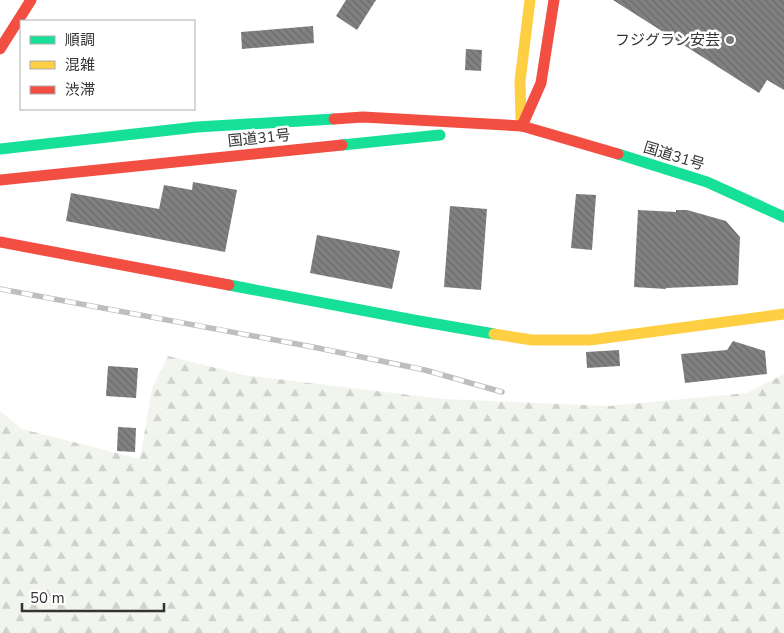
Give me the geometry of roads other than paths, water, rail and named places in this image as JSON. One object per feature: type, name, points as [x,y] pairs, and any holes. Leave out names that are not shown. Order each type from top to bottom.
[{"type":"main road","points":[[0,49],[31,0]]},
{"type":"main road","points":[[522,126],[520,81],[530,0]]},
{"type":"main road","points":[[522,126],[541,83],[554,0]]},
{"type":"main road","name":"国道31号","points":[[0,149],[197,127],[363,117],[522,126],[706,182],[784,217]]},
{"type":"main road","name":"国道31号","points":[[0,180],[522,126]]},
{"type":"main road","points":[[0,242],[419,321],[532,340],[590,340],[784,314]]},
{"type":"railway","points":[[0,289],[313,347],[425,370],[502,392]]},
{"type":"place","name":"フジグラン安芸","points":[[730,40]]}]
